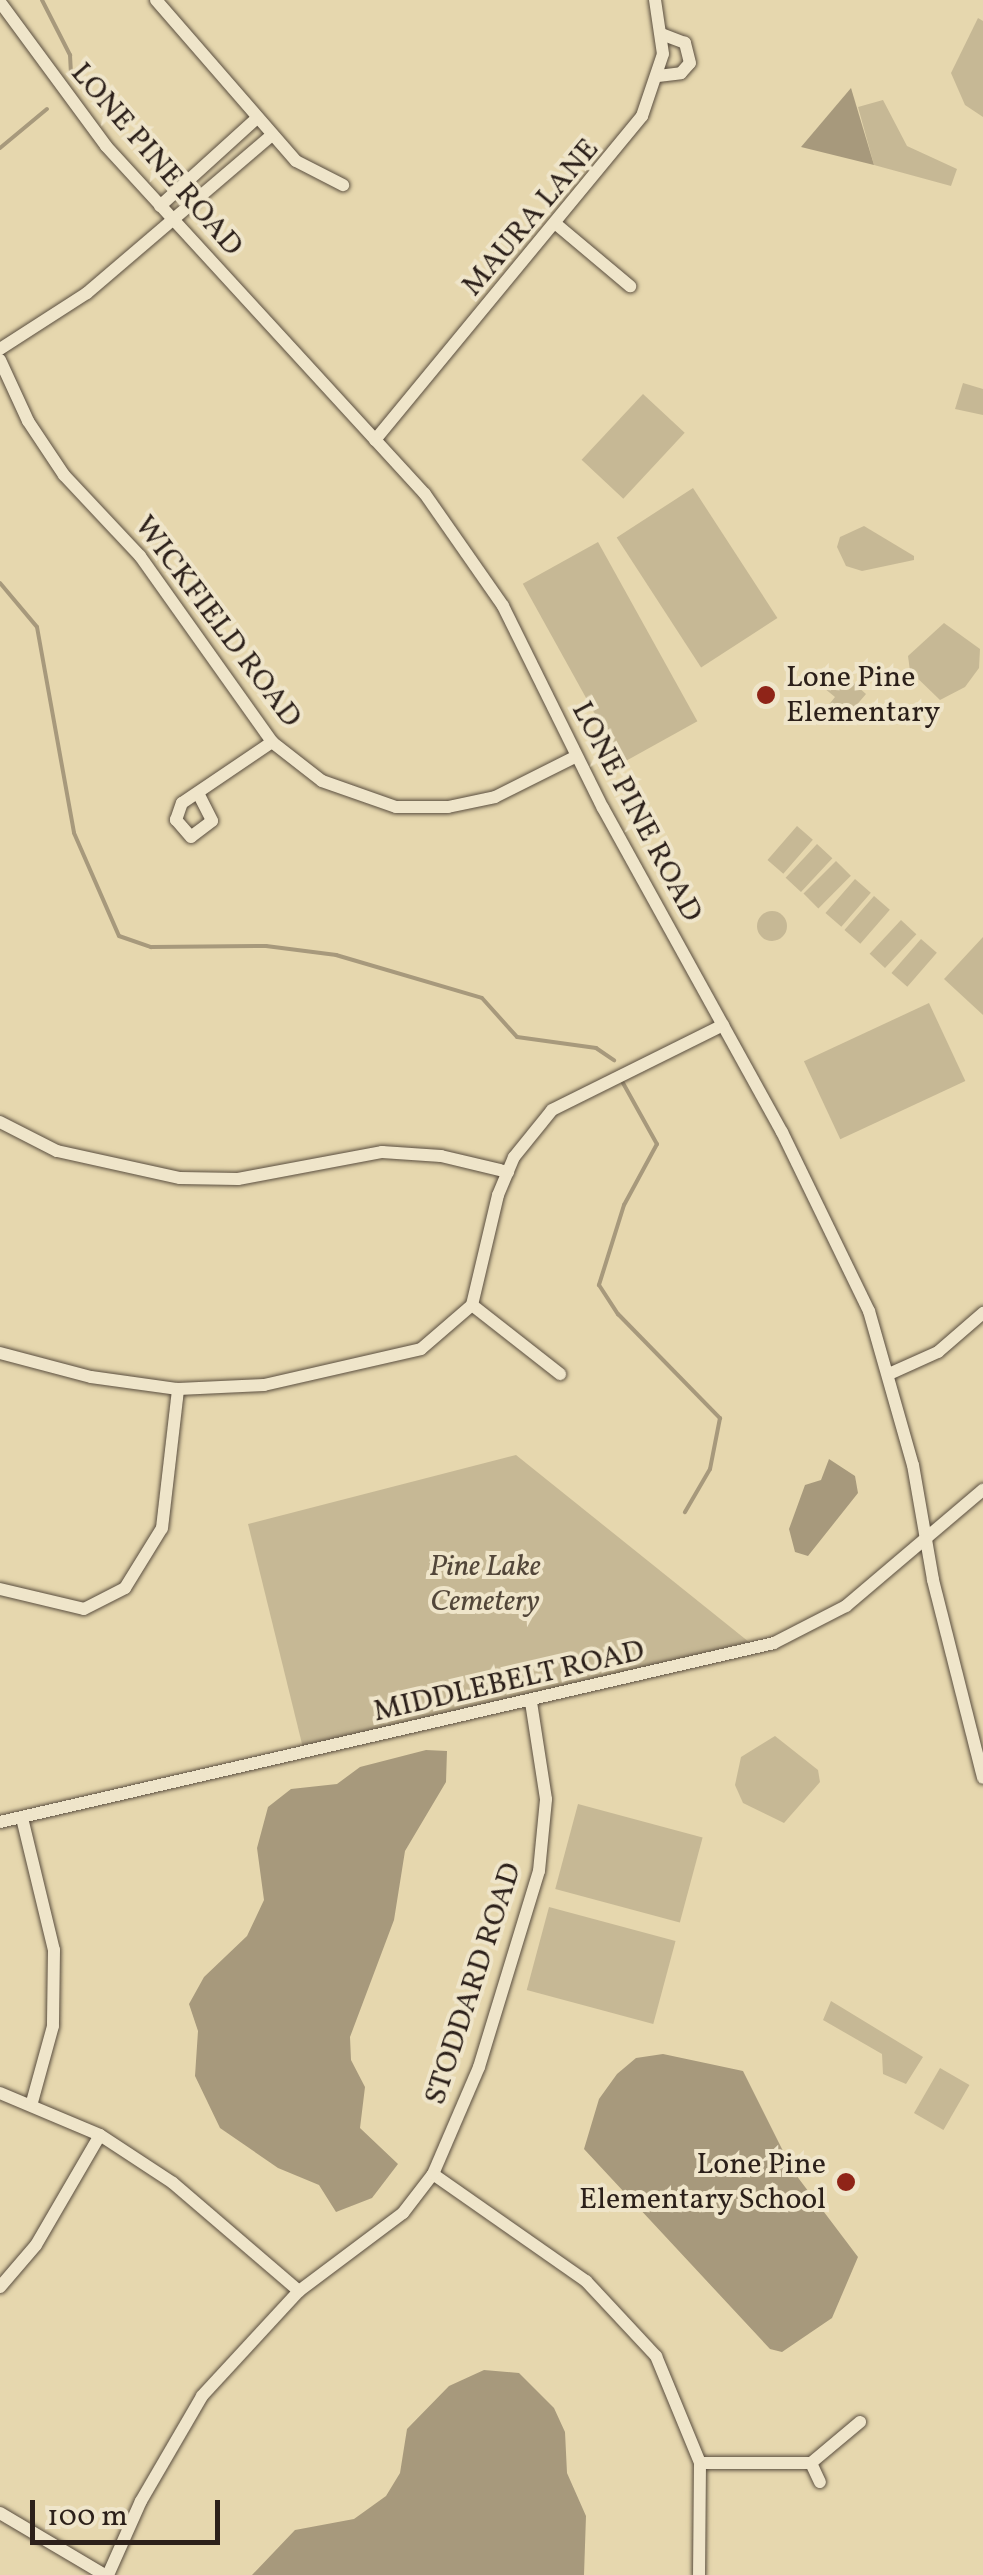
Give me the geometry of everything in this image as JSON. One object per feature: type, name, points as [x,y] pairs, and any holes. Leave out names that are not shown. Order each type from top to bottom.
[{"type":"street","points":[[156,0],[296,161],[343,185]]},
{"type":"street","name":"MAURA LANE","points":[[375,440],[621,148],[658,76],[662,34],[655,0]]},
{"type":"street","name":"LONE PINE ROAD","points":[[0,2],[73,107],[375,440],[484,574],[576,757],[850,1264],[889,1374],[983,1778]]},
{"type":"street","points":[[658,76],[680,73],[690,63],[685,43],[662,34]]},
{"type":"street","points":[[160,206],[256,118]]},
{"type":"street","points":[[0,349],[88,293],[272,136]]},
{"type":"street","points":[[556,224],[630,286]]},
{"type":"street","name":"WICKFIELD ROAD","points":[[0,360],[28,421],[64,474],[140,556],[272,742],[341,791],[422,808],[495,797],[576,757]]},
{"type":"street","points":[[198,793],[272,742]]},
{"type":"street","points":[[0,1353],[91,1377],[178,1390],[264,1385],[350,1370],[421,1349],[472,1305],[508,1172],[552,1110],[722,1024]]},
{"type":"street","points":[[0,1122],[56,1152],[180,1178],[238,1179],[382,1152],[441,1156],[508,1172]]},
{"type":"street","points":[[472,1305],[560,1374]]},
{"type":"street","points":[[889,1374],[938,1352],[983,1312]]},
{"type":"street","points":[[0,1589],[84,1609],[126,1588],[162,1528],[178,1390]]},
{"type":"street","name":"MIDDLEBELT ROAD","points":[[0,1822],[774,1643],[846,1606],[983,1490]]},
{"type":"street","name":"STODDARD ROAD","points":[[106,2575],[150,2484],[202,2396],[298,2291],[404,2214],[433,2174],[479,2067],[540,1871],[546,1798],[532,1702]]},
{"type":"street","points":[[22,1818],[54,1950],[53,2026],[32,2102]]},
{"type":"street","points":[[0,2094],[32,2102],[100,2135],[174,2183],[298,2291]]},
{"type":"street","points":[[0,2286],[36,2245],[100,2135]]},
{"type":"street","points":[[433,2174],[580,2275],[639,2332],[674,2390],[700,2463],[699,2575]]},
{"type":"street","points":[[700,2463],[811,2463],[860,2422]]},
{"type":"street","points":[[811,2463],[820,2482]]},
{"type":"street","points":[[0,2513],[106,2575]]},
{"type":"green space","points":[[978,18],[983,21],[983,117],[965,105],[951,73]]},
{"type":"green space","points":[[883,100],[907,146],[957,169],[951,186],[874,165],[858,107]]},
{"type":"green space","points":[[963,383],[983,389],[983,415],[955,409]]},
{"type":"green space","points":[[643,394],[685,433],[623,499],[582,460]]},
{"type":"green space","points":[[693,488],[777,618],[701,668],[617,538]]},
{"type":"green space","points":[[864,526],[914,556],[914,560],[862,571],[846,566],[837,547],[840,537]]},
{"type":"green space","points":[[598,542],[697,721],[622,763],[523,584]]},
{"type":"green space","points":[[944,623],[980,649],[979,668],[965,687],[940,700],[910,671],[908,656]]},
{"type":"green space","points":[[840,671],[866,694],[843,721],[827,707],[835,697],[824,688]]},
{"type":"green space","points":[[797,826],[813,840],[783,874],[767,860]]},
{"type":"green space","points":[[817,844],[832,858],[801,892],[786,878]]},
{"type":"green space","points":[[836,861],[851,876],[818,908],[803,894]]},
{"type":"green space","points":[[855,879],[871,893],[841,927],[825,913]]},
{"type":"green space","points":[[874,896],[890,910],[860,944],[844,930]]},
{"type":"green space","points":[[772,911],[783,915],[787,926],[783,937],[772,941],[761,937],[757,926],[761,915]]},
{"type":"green space","points":[[901,920],[916,934],[885,968],[870,954]]},
{"type":"green space","points":[[983,937],[983,1015],[944,979]]},
{"type":"green space","points":[[921,939],[937,953],[907,987],[891,973]]},
{"type":"green space","points":[[929,1003],[965,1081],[840,1139],[804,1061]]},
{"type":"green space","name":"Pine Lake Cemetery","points":[[516,1455],[749,1642],[303,1748],[248,1524]]},
{"type":"green space","points":[[775,1736],[818,1770],[820,1782],[784,1823],[743,1803],[735,1785],[741,1757]]},
{"type":"green space","points":[[578,1804],[703,1837],[680,1922],[555,1889]]},
{"type":"green space","points":[[549,1907],[676,1941],[653,2024],[527,1990]]},
{"type":"green space","points":[[831,2001],[923,2057],[906,2084],[883,2074],[882,2054],[823,2020]]},
{"type":"green space","points":[[940,2068],[969,2085],[943,2130],[914,2113]]},
{"type":"shaded area","points":[[851,88],[874,165],[801,147]]},
{"type":"shaded area","points":[[829,1459],[855,1476],[858,1493],[808,1556],[795,1552],[789,1529],[805,1485],[821,1480]]},
{"type":"shaded area","points":[[426,1750],[447,1751],[446,1782],[405,1851],[394,1920],[350,2037],[351,2060],[365,2087],[360,2128],[398,2164],[372,2198],[336,2212],[319,2185],[278,2168],[220,2128],[195,2076],[198,2031],[189,2004],[204,1977],[247,1936],[264,1900],[257,1848],[268,1807],[291,1789],[337,1784],[360,1767]]},
{"type":"shaded area","points":[[663,2054],[743,2071],[793,2171],[858,2257],[832,2318],[782,2352],[770,2349],[584,2149],[599,2099],[617,2074],[636,2058]]},
{"type":"shaded area","points":[[484,2370],[519,2373],[554,2408],[565,2432],[567,2473],[586,2516],[584,2575],[252,2575],[295,2530],[354,2519],[386,2496],[400,2473],[407,2429],[449,2386]]},
{"type":"waterway","points":[[42,0],[70,55],[71,75]]},
{"type":"waterway","points":[[0,148],[47,109]]},
{"type":"waterway","points":[[0,583],[37,627],[74,833],[119,936],[151,947],[266,946],[336,955],[482,998],[517,1037],[596,1048],[614,1060]]},
{"type":"waterway","points":[[623,1083],[657,1144],[624,1205],[599,1285],[618,1314],[720,1418],[710,1469],[685,1512]]},
{"type":"place","name":"Lone Pine Elementary","points":[[766,695]]},
{"type":"place","name":"Lone Pine Elementary School","points":[[846,2182]]}]
